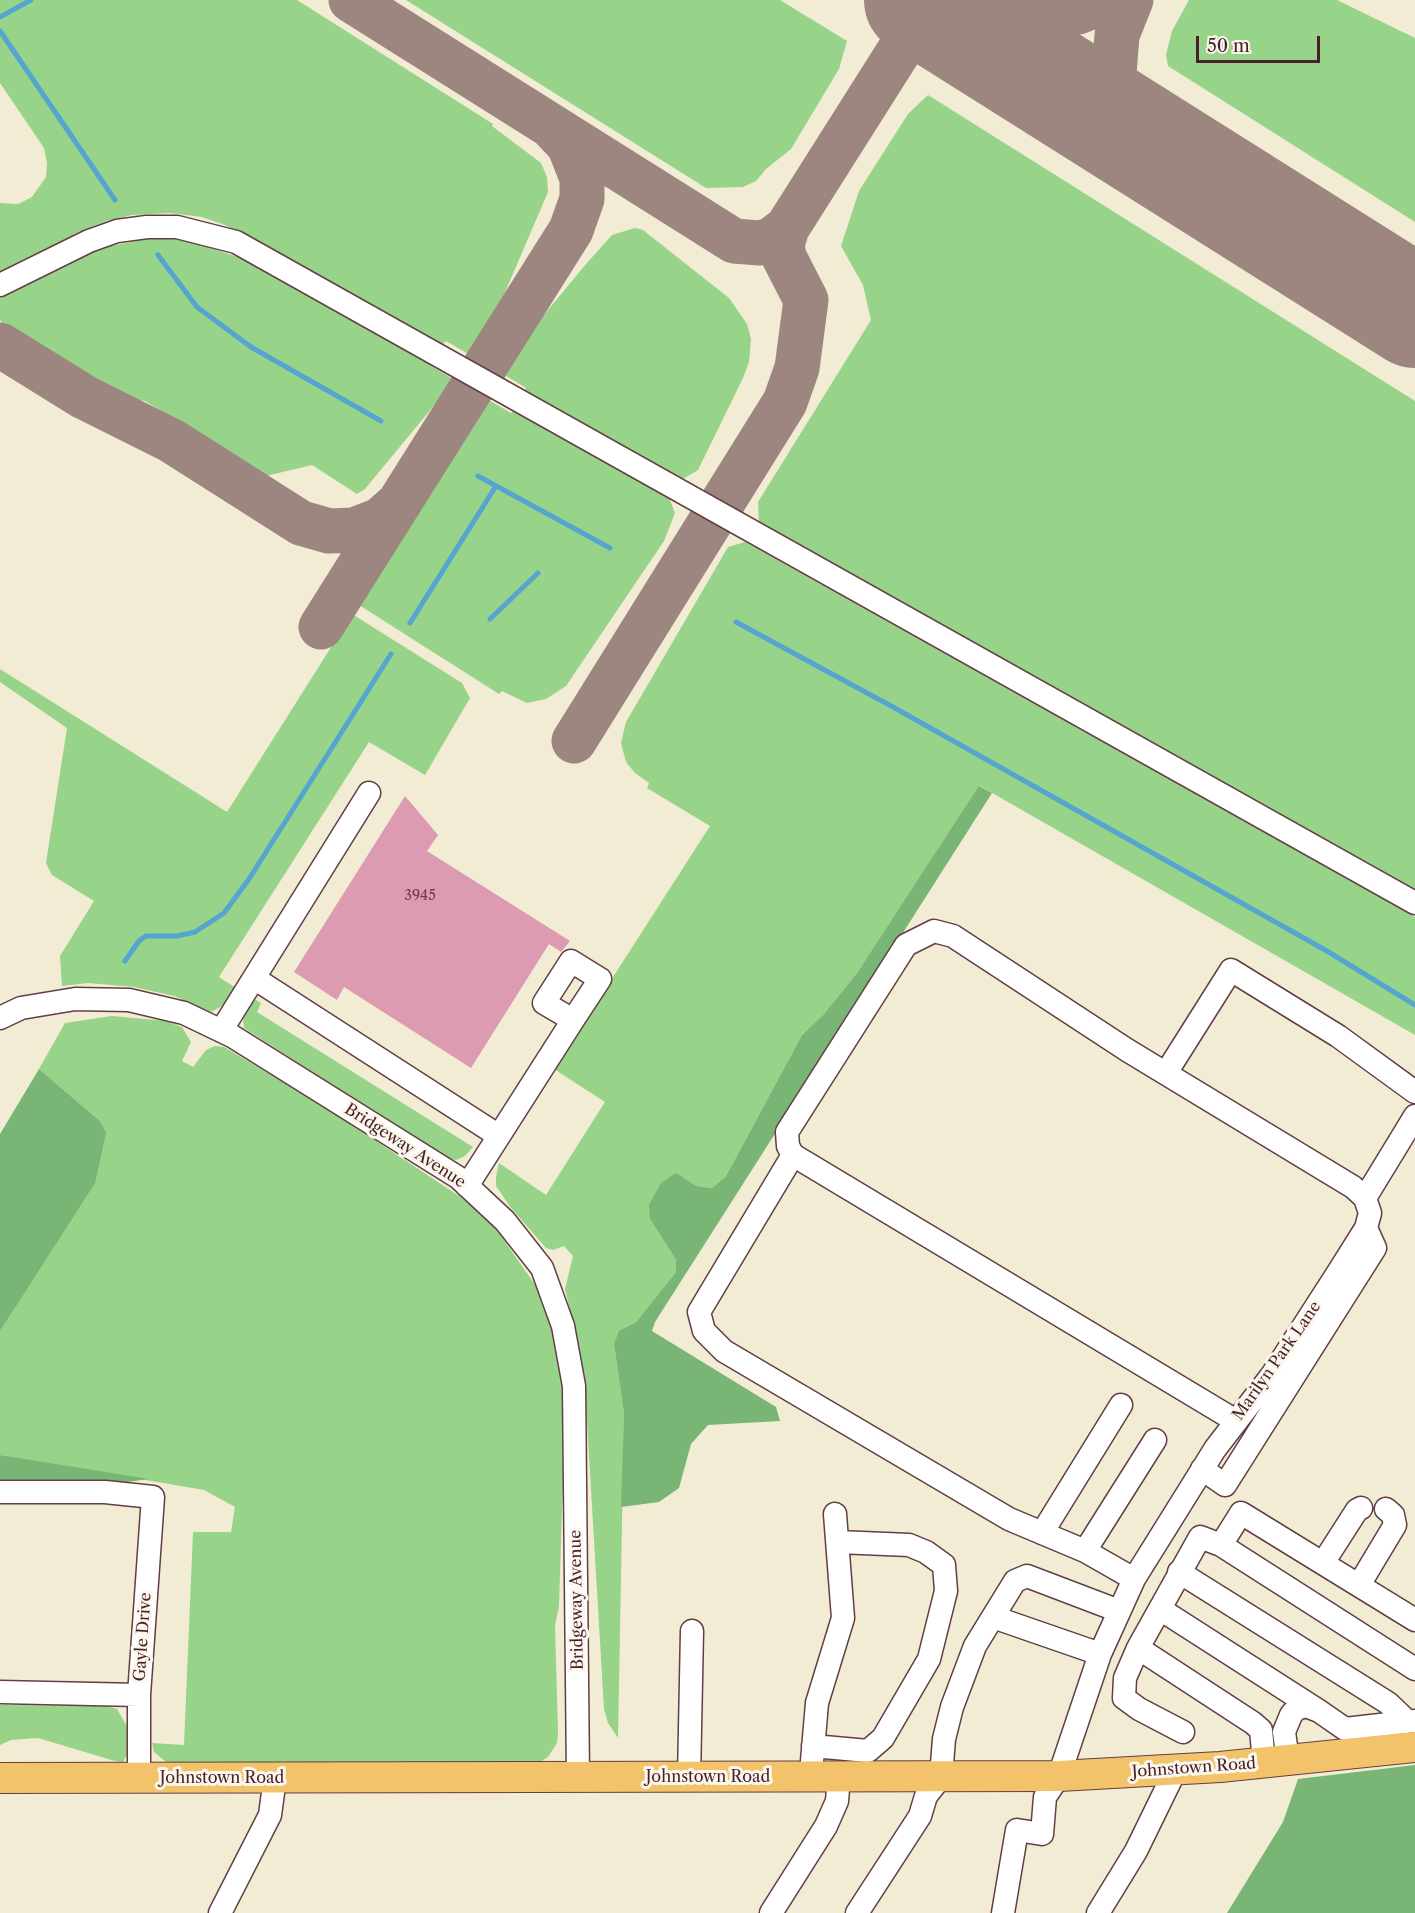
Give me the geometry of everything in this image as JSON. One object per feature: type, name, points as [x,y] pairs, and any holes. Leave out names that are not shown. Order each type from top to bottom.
[{"type":"main road","name":"Johnstown Road","points":[[0,1778],[689,1778],[846,1771],[941,1777],[1059,1776],[1276,1761],[1412,1730]]},
{"type":"street","points":[[0,285],[89,241],[117,231],[147,227],[177,227],[236,242],[1415,903]]},
{"type":"street","points":[[221,1031],[369,793]]},
{"type":"street","points":[[1202,1469],[1226,1485],[1376,1248],[1366,1228],[1370,1213],[1365,1198],[1353,1187],[1127,1050],[952,936],[934,931],[906,945],[787,1132],[788,1146],[793,1155],[1236,1421]]},
{"type":"street","points":[[1166,1073],[1231,970],[1338,1036],[1415,1092]]},
{"type":"street","points":[[254,978],[499,1136]]},
{"type":"street","name":"Bridgeway Avenue","points":[[0,1018],[21,1008],[75,999],[129,1000],[183,1013],[221,1031],[459,1178],[505,1221],[542,1268],[565,1336],[574,1386],[579,1777]]},
{"type":"street","points":[[467,1186],[573,1020]]},
{"type":"street","points":[[1365,1198],[1415,1116]]},
{"type":"street","points":[[793,1155],[699,1312],[704,1331],[724,1351],[1009,1519],[1085,1551],[1134,1579]]},
{"type":"street","name":"Marilyn Park Lane","points":[[1004,1913],[1017,1830],[1042,1834],[1045,1797],[1059,1776],[1100,1654],[1134,1579],[1202,1469],[1272,1375],[1366,1228]]},
{"type":"street","points":[[1042,1533],[1121,1405]]},
{"type":"street","points":[[1085,1551],[1155,1440]]},
{"type":"street","name":"Gayle Drive","points":[[0,1492],[105,1492],[153,1497],[139,1695],[139,1778]]},
{"type":"street","points":[[1323,1563],[1357,1510],[1361,1508]]},
{"type":"street","points":[[1359,1585],[1395,1525],[1393,1515],[1386,1509]]},
{"type":"street","points":[[1221,1545],[1241,1513],[1415,1620]]},
{"type":"street","points":[[813,1746],[817,1703],[843,1618],[835,1514]]},
{"type":"street","points":[[1183,1732],[1140,1710],[1124,1698],[1125,1678],[1138,1648],[1200,1538],[1221,1545],[1415,1669]]},
{"type":"street","points":[[771,1913],[826,1826],[837,1802],[846,1771],[883,1738],[929,1659],[946,1591],[944,1565],[926,1552],[909,1545],[838,1542]]},
{"type":"street","points":[[1179,1572],[1388,1703],[1412,1730]]},
{"type":"street","points":[[857,1913],[920,1816],[926,1796],[941,1777],[944,1739],[952,1707],[975,1646],[1015,1581],[1027,1576],[1119,1611]]},
{"type":"street","points":[[1160,1609],[1345,1729],[1412,1730]]},
{"type":"street","points":[[993,1617],[1100,1654]]},
{"type":"street","points":[[689,1778],[692,1631]]},
{"type":"street","points":[[1138,1648],[1253,1723],[1261,1730],[1276,1761]]},
{"type":"street","points":[[0,1692],[139,1695]]},
{"type":"street","points":[[1276,1761],[1284,1732],[1296,1709],[1306,1706],[1319,1710]]},
{"type":"street","points":[[813,1746],[846,1771]]},
{"type":"street","points":[[813,1746],[846,1771]]},
{"type":"street","points":[[1098,1913],[1136,1851],[1176,1769]]},
{"type":"street","points":[[226,1911],[270,1815],[275,1778]]},
{"type":"green space","points":[[0,0],[297,0],[493,124],[492,126],[541,163],[547,177],[548,192],[497,311],[470,355],[446,341],[442,345],[225,225],[202,217],[170,213],[132,215],[106,221],[76,233],[32,262],[0,275],[0,203],[18,204],[32,197],[46,177],[47,163],[44,148],[0,83]]},
{"type":"green space","points":[[406,0],[780,0],[847,41],[839,69],[791,149],[766,169],[756,181],[743,187],[706,188]]},
{"type":"green space","points":[[1189,0],[1337,0],[1415,38],[1415,222],[1168,66],[1166,55],[1172,31]]},
{"type":"green space","points":[[928,95],[1415,401],[1415,894],[759,524],[758,502],[871,320],[863,285],[841,246],[859,191],[908,114]]},
{"type":"green space","points":[[635,228],[643,230],[729,298],[747,324],[751,339],[749,362],[743,378],[698,470],[683,479],[675,477],[524,392],[526,388],[503,374],[524,339],[612,235]]},
{"type":"green space","points":[[181,238],[249,261],[433,362],[431,366],[455,380],[365,489],[357,494],[312,465],[266,476],[145,401],[118,396],[6,327],[0,320],[0,298],[4,294],[96,249],[146,239]]},
{"type":"green space","points":[[487,399],[511,413],[516,408],[667,492],[675,513],[664,541],[566,686],[546,699],[527,703],[502,691],[499,694],[359,605]]},
{"type":"green space","points":[[745,542],[1415,917],[1415,1035],[980,786],[857,973],[823,1015],[802,1035],[726,1176],[712,1188],[696,1186],[650,1219],[676,1260],[676,1272],[636,1322],[620,1331],[614,1344],[624,1414],[618,1738],[608,1723],[604,1709],[585,1388],[579,1346],[565,1289],[573,1256],[564,1246],[553,1250],[546,1248],[511,1208],[496,1186],[496,1177],[499,1163],[546,1195],[605,1102],[554,1069],[710,826],[647,788],[649,783],[635,773],[626,762],[621,743],[626,722],[728,547]]},
{"type":"green space","points":[[352,614],[462,683],[470,698],[425,775],[369,742],[219,977],[236,988],[222,1006],[211,1012],[174,996],[134,987],[88,983],[62,986],[60,956],[94,901],[52,875],[46,863],[67,728],[0,682],[0,669],[227,812]]},
{"type":"green space","points":[[979,786],[992,793],[655,1322],[652,1331],[776,1407],[780,1421],[708,1425],[691,1444],[679,1488],[659,1502],[621,1507],[624,1414],[614,1344],[619,1331],[636,1322],[676,1272],[676,1260],[650,1219],[649,1205],[661,1183],[676,1173],[696,1186],[712,1188],[726,1176],[802,1035],[823,1015],[857,973]]},
{"type":"green space","points":[[253,998],[261,1003],[257,1012],[473,1147],[465,1156],[456,1160],[445,1157],[244,1028],[243,1018]]},
{"type":"green space","points":[[112,1016],[166,1021],[182,1027],[191,1042],[182,1061],[193,1067],[206,1050],[215,1046],[224,1047],[325,1107],[462,1198],[494,1226],[536,1286],[556,1342],[562,1375],[564,1445],[559,1606],[555,1626],[557,1743],[548,1757],[534,1766],[171,1766],[154,1752],[152,1743],[184,1745],[193,1532],[231,1532],[235,1507],[204,1490],[0,1455],[0,1331],[36,1273],[100,1121],[39,1069],[65,1023]]},
{"type":"green space","points":[[39,1069],[100,1121],[106,1133],[95,1183],[0,1331],[0,1134]]},
{"type":"green space","points":[[0,1455],[149,1479],[106,1485],[0,1490]]},
{"type":"green space","points":[[0,1705],[107,1706],[117,1709],[128,1728],[128,1753],[123,1762],[115,1761],[38,1738],[11,1740],[0,1745]]},
{"type":"green space","points":[[1415,1765],[1415,1913],[1227,1913],[1283,1822],[1298,1779]]},
{"type":"building","points":[[405,796],[438,835],[427,851],[570,941],[561,952],[549,944],[471,1068],[344,987],[337,1000],[294,972]]},
{"type":"waterway","points":[[0,17],[31,0]]},
{"type":"waterway","points":[[0,31],[115,200]]},
{"type":"waterway","points":[[158,255],[197,307],[251,347],[381,421]]},
{"type":"waterway","points":[[478,476],[610,548]]},
{"type":"waterway","points":[[410,623],[496,486]]},
{"type":"waterway","points":[[490,619],[538,573]]},
{"type":"waterway","points":[[736,622],[893,707],[1327,951],[1415,1005]]},
{"type":"waterway","points":[[125,961],[139,941],[146,936],[177,936],[195,932],[224,913],[249,879],[391,654]]},
{"type":"taxiway","points":[[351,0],[734,241],[760,243],[771,240],[787,228]]},
{"type":"taxiway","points":[[907,38],[921,27],[932,24],[1045,18],[1078,12],[1109,0]]},
{"type":"taxiway","points":[[1131,0],[1117,35],[1114,74],[1127,115],[1154,147]]},
{"type":"taxiway","points":[[574,741],[785,402],[797,368],[806,300],[784,257],[782,245],[787,228],[899,51]]},
{"type":"taxiway","points":[[321,627],[571,230],[582,199],[582,178],[569,145],[552,127]]},
{"type":"taxiway","points":[[0,345],[84,397],[172,441],[301,523],[329,531],[354,530],[380,520],[398,504]]},
{"type":"runway","points":[[920,0],[1415,312]]}]
